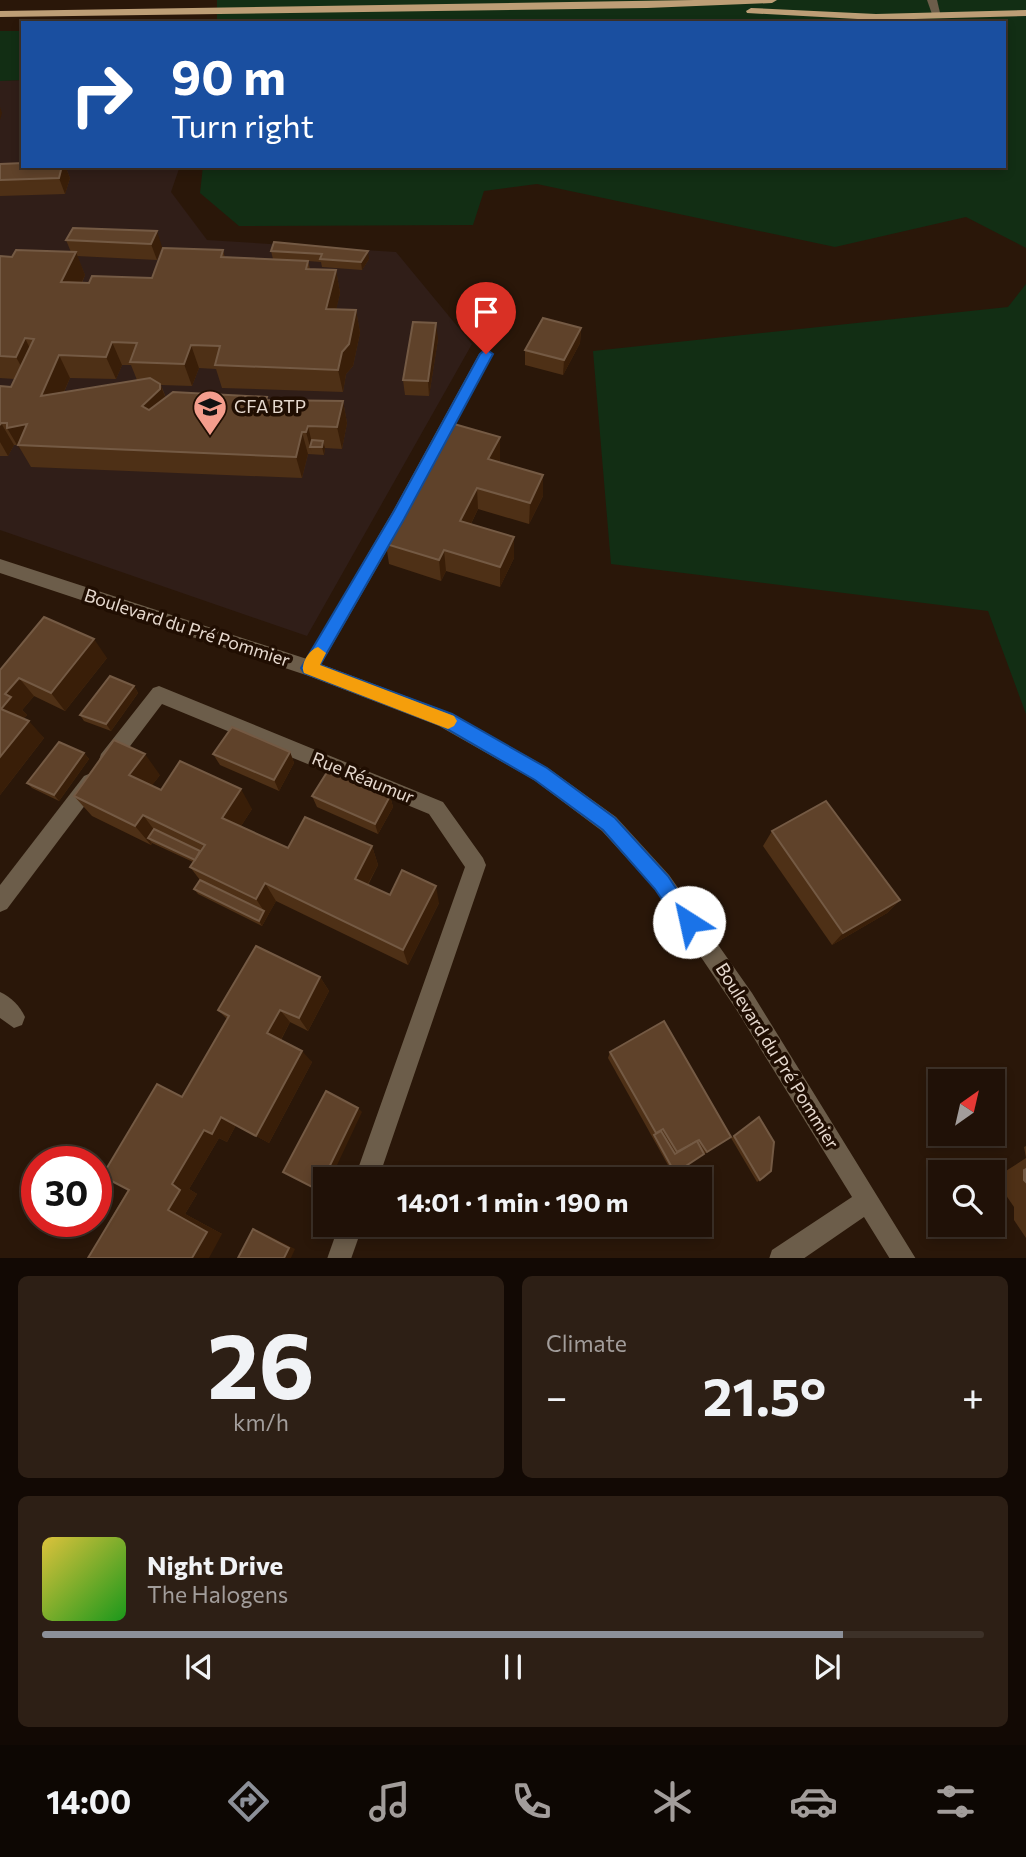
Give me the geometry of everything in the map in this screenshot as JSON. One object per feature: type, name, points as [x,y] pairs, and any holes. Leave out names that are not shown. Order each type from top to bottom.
[{"type":"main road","points":[[0,14],[647,5],[772,0]]},
{"type":"main road","points":[[647,5],[876,18],[1026,13]]},
{"type":"street","points":[[932,0],[937,15]]},
{"type":"street","points":[[310,668],[399,515],[486,354]]},
{"type":"street","name":"Boulevard du Pré Pommier","points":[[0,566],[310,668],[446,720],[541,774],[609,824],[662,883],[744,1000],[904,1258]]},
{"type":"street","name":"Rue Réaumur","points":[[0,902],[159,694],[436,808],[477,865],[371,1167]]},
{"type":"street","points":[[781,1258],[867,1200]]},
{"type":"street","points":[[339,1258],[347,1237]]},
{"type":"shaded area","name":"CFA BTP","points":[[21,80],[21,168],[179,168],[171,192],[207,240],[396,252],[472,344],[307,636],[0,530],[0,81]]},
{"type":"green space","points":[[217,0],[1026,0],[1026,248],[966,217],[835,247],[537,184],[484,191],[473,225],[239,226],[200,193],[203,168],[1006,168],[1006,21],[217,21]]},
{"type":"green space","points":[[0,31],[21,31],[21,80],[0,81]]},
{"type":"green space","points":[[1026,284],[1026,714],[988,611],[611,564],[593,351],[1008,307]]},
{"type":"building","points":[[21,163],[21,168],[62,168],[59,178],[0,180],[0,164]]},
{"type":"building","points":[[73,228],[157,231],[151,244],[66,240]]},
{"type":"building","points":[[274,242],[368,251],[361,262],[320,259],[322,254],[271,251]]},
{"type":"building","points":[[163,248],[223,250],[221,257],[308,261],[306,269],[336,270],[326,309],[356,310],[349,344],[342,352],[338,370],[215,365],[220,346],[191,345],[184,364],[130,362],[137,343],[112,342],[106,357],[59,355],[41,396],[150,378],[160,384],[160,389],[142,406],[149,410],[173,392],[267,397],[266,400],[343,401],[337,427],[308,426],[306,432],[302,432],[296,457],[18,445],[27,424],[7,428],[7,423],[0,425],[0,386],[11,387],[34,339],[25,338],[16,357],[0,356],[0,256],[12,257],[16,250],[76,252],[61,282],[89,283],[92,276],[152,278]]},
{"type":"building","points":[[543,318],[581,328],[564,360],[525,350]]},
{"type":"building","points":[[413,322],[436,323],[428,381],[403,380]]},
{"type":"building","points":[[454,424],[500,437],[488,459],[543,475],[530,503],[477,488],[460,521],[514,537],[500,567],[444,550],[439,560],[386,544]]},
{"type":"building","points":[[312,440],[323,441],[322,447],[310,447]]},
{"type":"building","points":[[44,617],[94,639],[51,693],[19,678],[5,694],[11,697],[1,709],[29,721],[0,757],[0,670]]},
{"type":"building","points":[[110,676],[134,686],[106,724],[80,715]]},
{"type":"building","points":[[232,727],[290,752],[274,780],[213,754]]},
{"type":"building","points":[[114,740],[145,754],[129,775],[161,790],[180,761],[241,789],[222,818],[288,848],[305,817],[372,846],[355,879],[390,895],[402,870],[436,886],[403,950],[265,883],[256,899],[190,867],[205,845],[143,815],[135,826],[74,796]]},
{"type":"building","points":[[59,742],[84,753],[54,795],[27,783]]},
{"type":"building","points":[[329,769],[390,796],[375,824],[312,796]]},
{"type":"building","points":[[826,801],[900,900],[843,933],[772,831]]},
{"type":"building","points":[[154,829],[200,851],[195,860],[148,838]]},
{"type":"building","points":[[200,880],[264,911],[259,921],[194,889]]},
{"type":"building","points":[[256,946],[320,977],[299,1018],[280,1010],[267,1033],[302,1051],[256,1136],[221,1117],[212,1134],[204,1130],[172,1184],[180,1190],[168,1210],[207,1232],[192,1258],[88,1258],[101,1237],[112,1237],[112,1218],[129,1190],[112,1181],[112,1159],[157,1084],[182,1097],[229,1016],[218,1010]]},
{"type":"building","points":[[664,1021],[731,1137],[707,1152],[699,1140],[677,1152],[663,1129],[656,1133],[610,1052]]},
{"type":"building","points":[[326,1091],[358,1108],[329,1167],[313,1167],[313,1187],[283,1172]]},
{"type":"building","points":[[759,1117],[774,1142],[771,1171],[760,1180],[734,1136]]},
{"type":"building","points":[[661,1131],[675,1154],[697,1141],[704,1154],[684,1167],[672,1167],[654,1135]]},
{"type":"building","points":[[253,1229],[289,1248],[284,1258],[238,1258]]},
{"type":"slow traffic","points":[[318,653],[310,668],[448,721]]},
{"type":"place","name":"CFA BTP","points":[[210,437]]},
{"type":"route","points":[[486,354],[399,515],[310,668],[446,720],[541,774],[609,824],[662,883],[689,922]]}]
